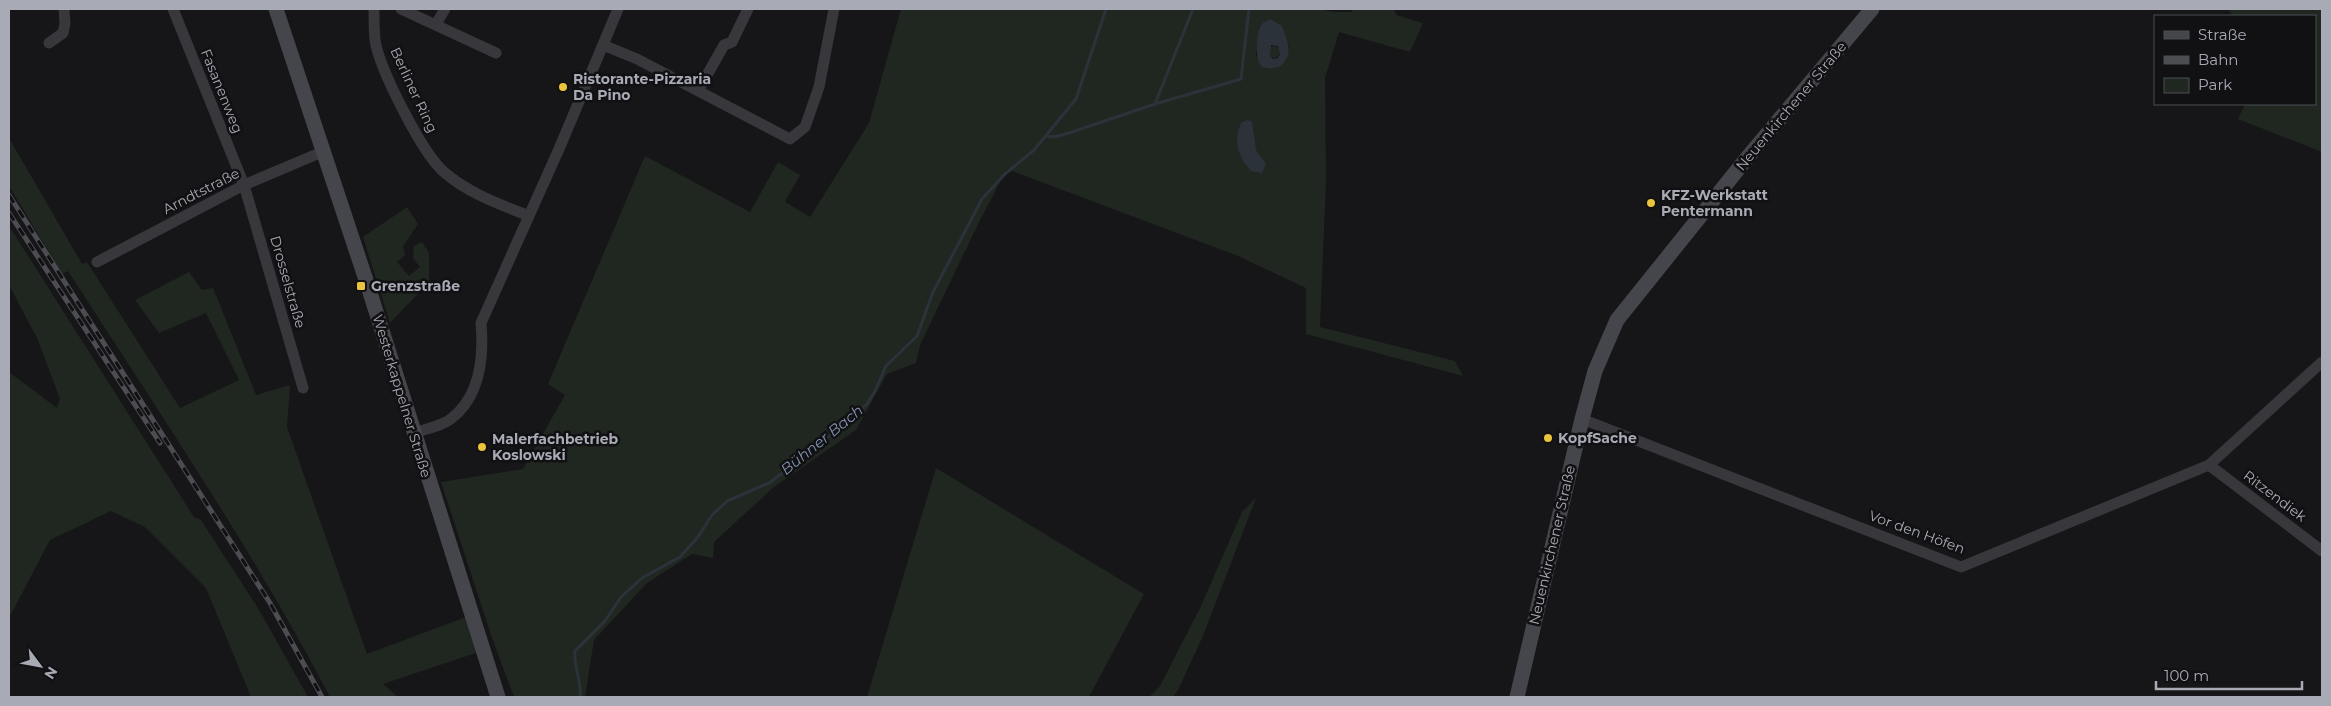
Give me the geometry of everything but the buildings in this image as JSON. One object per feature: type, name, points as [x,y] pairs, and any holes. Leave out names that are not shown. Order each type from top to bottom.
[{"type":"street","points":[[49,43],[63,33],[66,24],[64,9]]},
{"type":"street","name":"Fasanenweg","points":[[173,9],[244,185]]},
{"type":"street","name":"Westerkappelner Straße","points":[[276,9],[366,283],[498,697]]},
{"type":"street","name":"Berliner Ring","points":[[374,9],[375,41],[390,80],[415,133],[437,164],[443,171],[478,195],[529,216]]},
{"type":"street","points":[[401,9],[496,53]]},
{"type":"street","points":[[436,24],[445,9]]},
{"type":"street","points":[[413,433],[452,419],[469,399],[481,372],[483,344],[481,323],[618,9]]},
{"type":"street","points":[[698,91],[724,46],[732,42],[748,9]]},
{"type":"street","points":[[603,45],[638,59],[790,139],[805,127],[819,87],[834,9]]},
{"type":"street","name":"Neuenkirchener Straße","points":[[1516,697],[1582,419],[1595,371],[1617,320],[1872,9]]},
{"type":"street","name":"Arndtstraße","points":[[96,262],[244,185],[322,152]]},
{"type":"street","name":"Drosselstraße","points":[[244,185],[303,388]]},
{"type":"street","name":"Vor den Höfen","points":[[1582,419],[1961,566],[2209,465],[2322,362]]},
{"type":"street","name":"Ritzendiek","points":[[2209,465],[2322,551]]},
{"type":"green space","points":[[901,9],[1318,9],[1334,12],[1351,12],[1353,9],[1394,9],[1396,15],[1423,23],[1410,52],[1339,32],[1325,78],[1326,180],[1320,327],[1455,361],[1463,376],[1306,334],[1306,288],[1238,256],[1007,169],[981,218],[920,345],[916,363],[887,374],[856,430],[774,487],[714,542],[713,558],[692,554],[647,583],[594,640],[585,697],[514,697],[491,635],[441,482],[523,469],[565,395],[548,384],[645,156],[750,212],[778,162],[800,175],[785,202],[810,217],[869,123]],"holes":[[[1282,26],[1289,47],[1272,68],[1256,56],[1259,32]]]},
{"type":"green space","points":[[2228,9],[2322,9],[2322,152],[2238,119],[2245,105],[2316,105],[2316,15],[2231,15]]},
{"type":"green space","points":[[1272,46],[1276,46],[1280,52],[1276,58],[1272,58],[1268,54],[1268,50]]},
{"type":"green space","points":[[9,138],[82,264],[87,262],[180,408],[239,380],[206,313],[159,333],[135,300],[189,272],[202,290],[213,288],[256,395],[290,385],[287,427],[367,654],[466,617],[476,653],[383,684],[398,697],[330,697],[269,588],[204,481],[68,271],[62,274],[9,186]]},
{"type":"green space","points":[[407,207],[418,224],[403,246],[405,255],[397,262],[409,276],[420,267],[413,258],[414,246],[422,242],[429,253],[429,282],[390,323],[363,237]]},
{"type":"green space","points":[[9,226],[194,517],[201,520],[258,608],[308,697],[251,697],[206,588],[145,527],[111,511],[50,540],[9,618],[9,372],[57,408],[60,399],[37,338],[9,285]]},
{"type":"green space","points":[[936,468],[1144,594],[1089,697],[867,697]]},
{"type":"green space","points":[[1256,498],[1203,636],[1178,690],[1173,697],[1149,697],[1160,686],[1201,606],[1242,512]]},
{"type":"shaded area","points":[[1270,19],[1282,26],[1286,37],[1288,53],[1284,63],[1279,67],[1265,68],[1258,60],[1257,41],[1259,30]],"holes":[[[1271,45],[1278,46],[1280,54],[1278,58],[1273,59],[1270,56]]]},
{"type":"shaded area","points":[[1247,120],[1252,122],[1256,150],[1266,164],[1262,173],[1251,171],[1243,160],[1238,148],[1237,136],[1241,123]]},
{"type":"waterway","name":"Bühner Bach","points":[[580,697],[575,651],[605,621],[621,597],[642,578],[680,557],[698,537],[712,515],[727,501],[769,483],[867,404],[886,366],[917,336],[933,292],[982,199],[1005,174],[1034,150],[1076,99],[1106,9]]},
{"type":"waterway","points":[[1047,136],[1054,137],[1069,133],[1155,104],[1193,9]]},
{"type":"waterway","points":[[1155,104],[1241,79],[1249,9]]},
{"type":"railway","points":[[9,195],[270,603],[322,697]]},
{"type":"railway","points":[[9,213],[160,443]]},
{"type":"place","name":"Ristorante-Pizzaria Da Pino","points":[[563,87]]},
{"type":"place","name":"KFZ-Werkstatt Pentermann","points":[[1651,203]]},
{"type":"place","name":"Grenzstraße","points":[[361,286]]},
{"type":"place","name":"KopfSache","points":[[1548,438]]},
{"type":"place","name":"Malerfachbetrieb Koslowski","points":[[482,447]]}]
